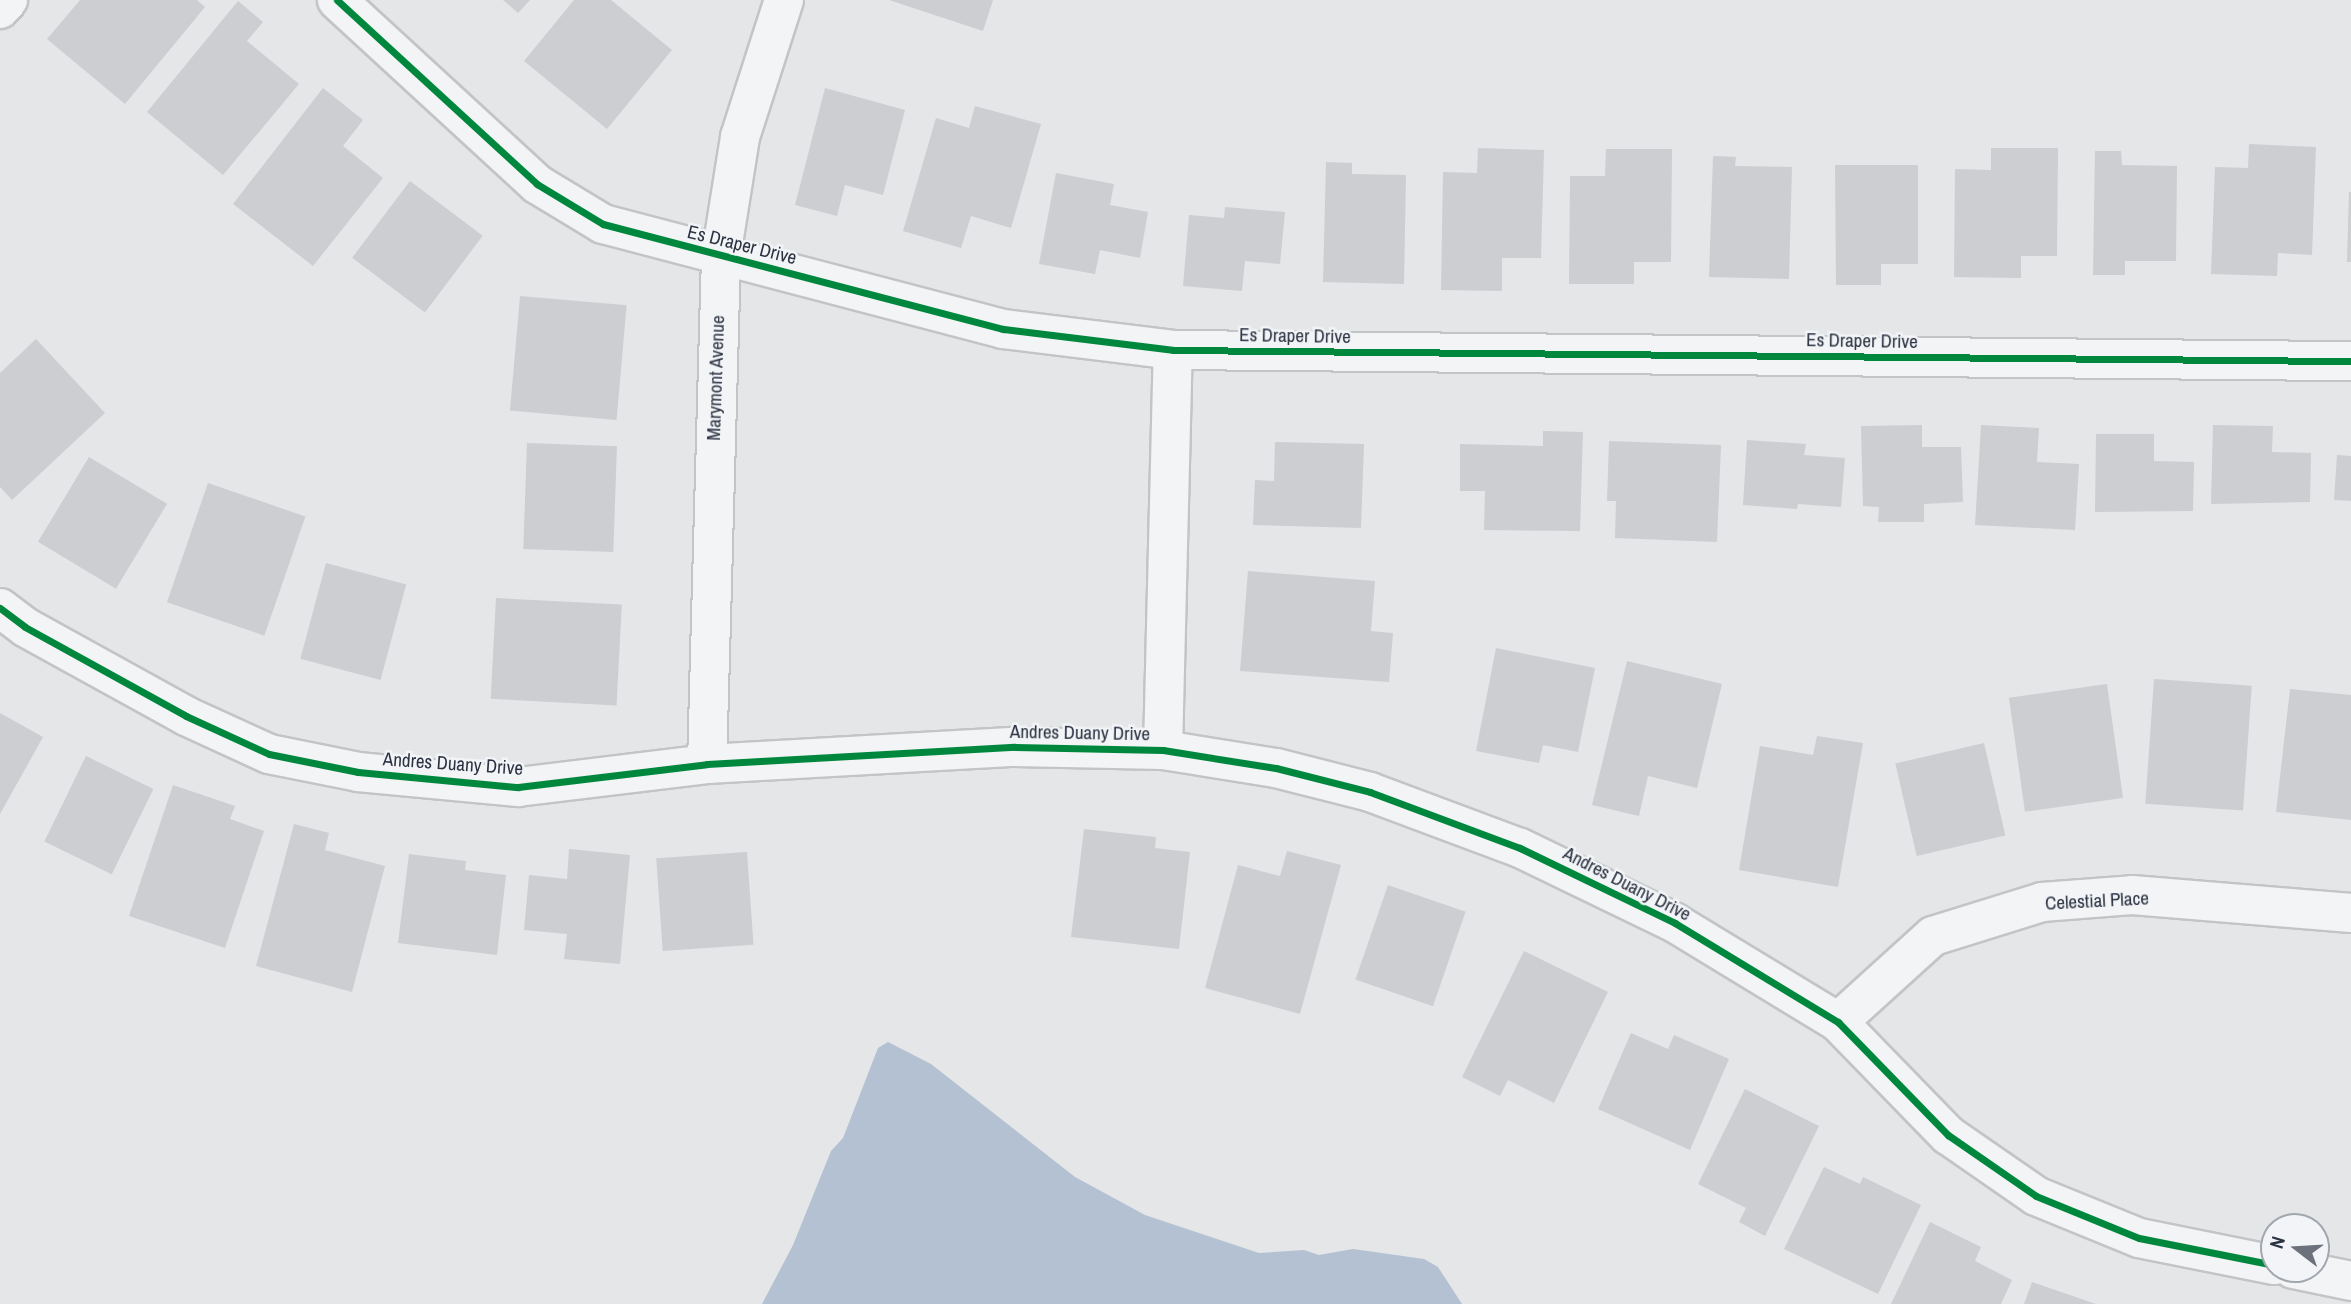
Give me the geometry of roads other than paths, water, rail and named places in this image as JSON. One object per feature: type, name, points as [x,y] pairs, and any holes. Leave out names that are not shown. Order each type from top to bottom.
[{"type":"street","points":[[0,9],[8,0]]},
{"type":"street","name":"Es Draper Drive","points":[[337,0],[537,184],[603,225],[1003,329],[1173,350],[2351,361]]},
{"type":"street","name":"Marymont Avenue","points":[[708,764],[721,256],[740,137],[784,0]]},
{"type":"street","points":[[1163,750],[1173,350]]},
{"type":"street","name":"Andres Duany Drive","points":[[0,608],[24,627],[186,716],[269,754],[358,772],[517,787],[708,764],[1015,747],[1163,750],[1276,768],[1370,792],[1520,848],[1675,923],[1838,1022],[1948,1135],[2036,1196],[2139,1238],[2260,1262]]},
{"type":"street","name":"Celestial Place","points":[[1838,1022],[1933,936],[2042,902],[2132,895],[2351,913]]},
{"type":"street","points":[[2330,1277],[2351,1281]]},
{"type":"water","points":[[888,1042],[931,1064],[1075,1177],[1145,1215],[1259,1253],[1304,1250],[1319,1255],[1353,1249],[1424,1259],[1438,1267],[1462,1304],[762,1304],[793,1245],[831,1151],[843,1138],[878,1048]]}]
